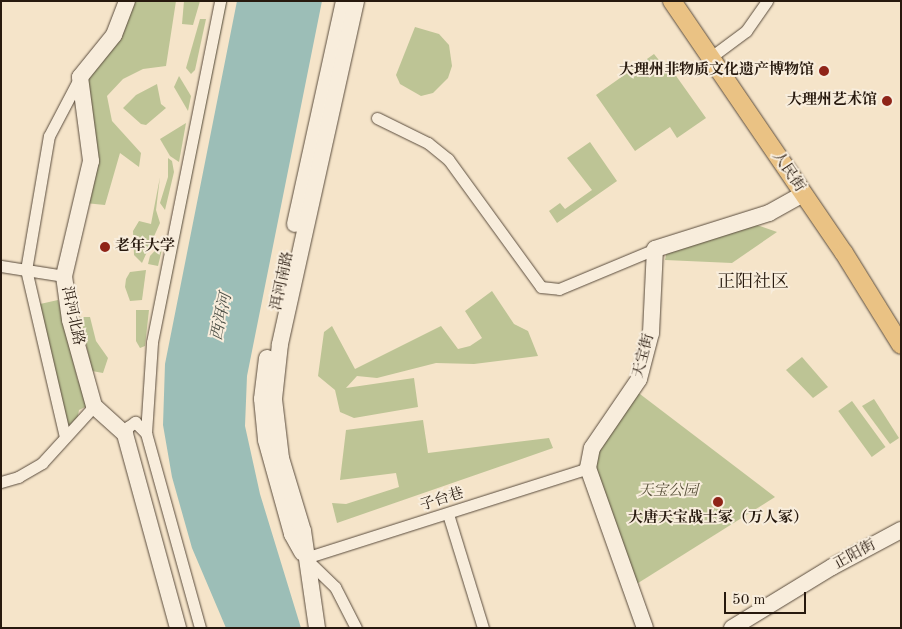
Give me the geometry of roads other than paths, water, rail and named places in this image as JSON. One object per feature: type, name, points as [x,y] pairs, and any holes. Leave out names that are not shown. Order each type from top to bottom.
[{"type":"main road","name":"人民街","points":[[672,1],[803,194],[901,345]]},
{"type":"street","points":[[64,437],[26,270],[49,136],[80,77],[114,35],[127,1]]},
{"type":"street","points":[[200,628],[146,433],[152,342],[220,1]]},
{"type":"street","name":"洱河南路","points":[[305,558],[292,534],[270,461],[262,399],[269,342],[344,1]]},
{"type":"street","name":"洱河南路","points":[[317,628],[305,558],[303,531],[277,438],[276,376],[356,1]]},
{"type":"street","points":[[711,58],[746,31],[767,1]]},
{"type":"street","name":"洱河北路","points":[[80,77],[91,161],[64,276],[70,320],[94,406]]},
{"type":"street","points":[[377,118],[428,143],[448,159],[541,287],[560,289],[655,249],[769,213],[803,194]]},
{"type":"street","name":"天宝街","points":[[588,468],[592,448],[639,379],[651,333],[655,249]]},
{"type":"street","points":[[1,266],[64,276]]},
{"type":"street","points":[[1,482],[18,477],[42,463],[94,406],[125,434],[178,628]]},
{"type":"street","points":[[125,434],[128,427],[135,422],[146,433]]},
{"type":"street","points":[[588,468],[645,628]]},
{"type":"street","name":"子台巷","points":[[305,558],[588,468]]},
{"type":"street","points":[[448,514],[483,628]]},
{"type":"street","name":"正阳街","points":[[732,628],[832,567],[901,530]]},
{"type":"street","points":[[305,558],[335,587],[356,628]]},
{"type":"water","name":"西洱河","points":[[237,1],[322,1],[247,376],[245,426],[260,494],[301,628],[226,628],[192,548],[172,477],[163,425],[165,364]]},
{"type":"place","name":"大理州非物质文化遗产博物馆","points":[[824,71]]},
{"type":"place","name":"大理州艺术馆","points":[[887,101]]},
{"type":"place","name":"老年大学","points":[[105,247]]},
{"type":"place","name":"大唐天宝战士冢（万人冢）","points":[[718,502]]},
{"type":"district","name":"正阳社区","points":[[753,282]]},
{"type":"park label","name":"天宝公园","points":[[668,492]]}]
